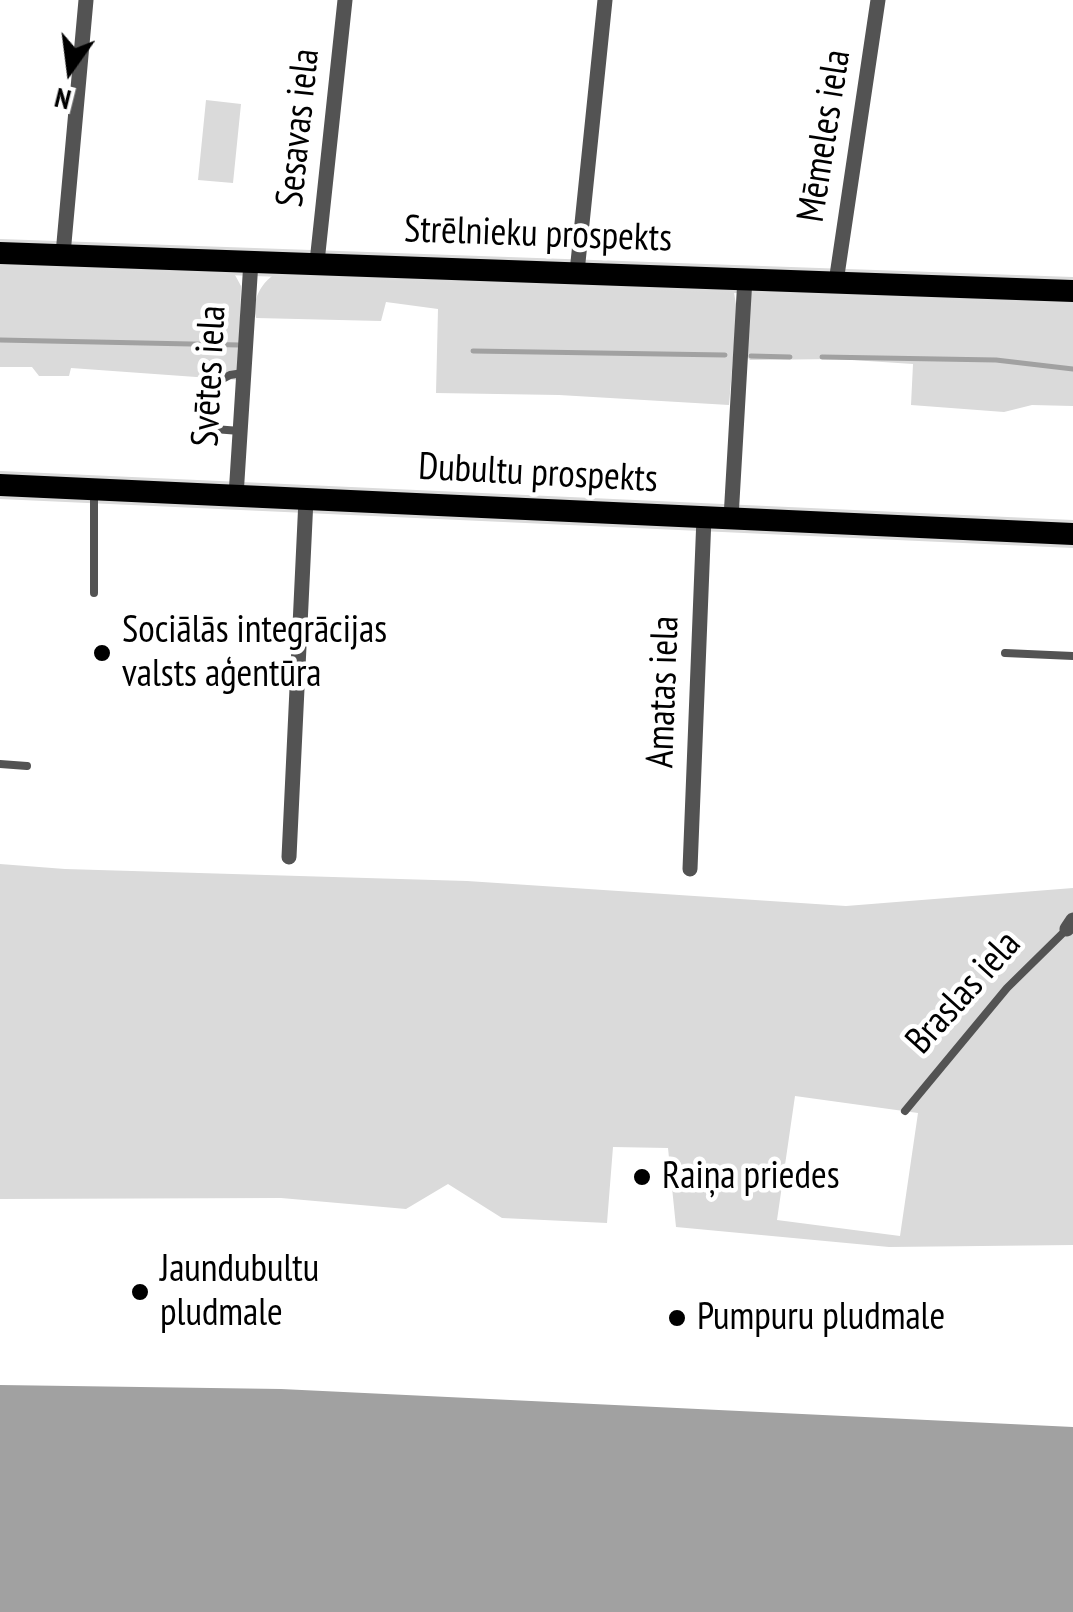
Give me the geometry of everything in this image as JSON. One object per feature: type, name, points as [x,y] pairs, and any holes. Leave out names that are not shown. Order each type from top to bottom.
[{"type":"main road","name":"Strēlnieku prospekts","points":[[0,253],[1073,292]]},
{"type":"main road","name":"Dubultu prospekts","points":[[0,485],[1073,534]]},
{"type":"street","points":[[63,254],[86,0]]},
{"type":"street","name":"Sesavas iela","points":[[317,262],[345,0]]},
{"type":"street","points":[[576,272],[605,0]]},
{"type":"street","name":"Mēmeles iela","points":[[836,282],[878,0]]},
{"type":"street","name":"Svētes iela","points":[[236,496],[250,261]]},
{"type":"street","points":[[731,518],[745,278]]},
{"type":"street","points":[[289,856],[306,499]]},
{"type":"street","name":"Amatas iela","points":[[690,869],[704,517]]},
{"type":"lane","points":[[240,431],[214,429],[206,424],[201,414],[202,390],[230,375],[243,373]]},
{"type":"lane","points":[[94,489],[94,593]]},
{"type":"lane","points":[[1005,653],[1073,656]]},
{"type":"lane","points":[[0,764],[27,766]]},
{"type":"lane","name":"Braslas iela","points":[[905,1111],[1007,988],[1070,925]]},
{"type":"shaded area","points":[[206,100],[241,104],[233,183],[198,180]]},
{"type":"shaded area","points":[[0,261],[222,267],[235,275],[241,286],[238,380],[71,368],[69,376],[39,376],[32,367],[0,367]]},
{"type":"shaded area","points":[[283,269],[733,287],[737,310],[729,405],[559,395],[436,393],[438,309],[386,302],[381,321],[256,318],[255,302],[260,289]]},
{"type":"shaded area","points":[[757,286],[1073,301],[1073,406],[1032,405],[1004,412],[911,405],[913,364],[837,359],[750,360],[746,356],[751,294]]},
{"type":"shaded area","points":[[0,864],[467,881],[846,906],[1073,888],[1073,1245],[889,1247],[676,1227],[668,1148],[613,1147],[607,1223],[502,1218],[448,1184],[406,1209],[281,1198],[0,1199]],"holes":[[[795,1096],[918,1113],[900,1236],[777,1220]]]},
{"type":"shaded area","points":[[0,1385],[281,1389],[1073,1427],[1073,1612],[0,1612]]},
{"type":"waterway","points":[[0,340],[239,345]]},
{"type":"waterway","points":[[473,351],[725,355]]},
{"type":"waterway","points":[[751,356],[790,357]]},
{"type":"waterway","points":[[822,357],[996,360],[1073,369]]},
{"type":"place","name":"Sociālās integrācijas valsts aģentūra","points":[[102,653]]},
{"type":"place","name":"Raiņa priedes","points":[[642,1177]]},
{"type":"place","name":"Jaundubultu pludmale","points":[[140,1292]]},
{"type":"place","name":"Pumpuru pludmale","points":[[677,1318]]}]
